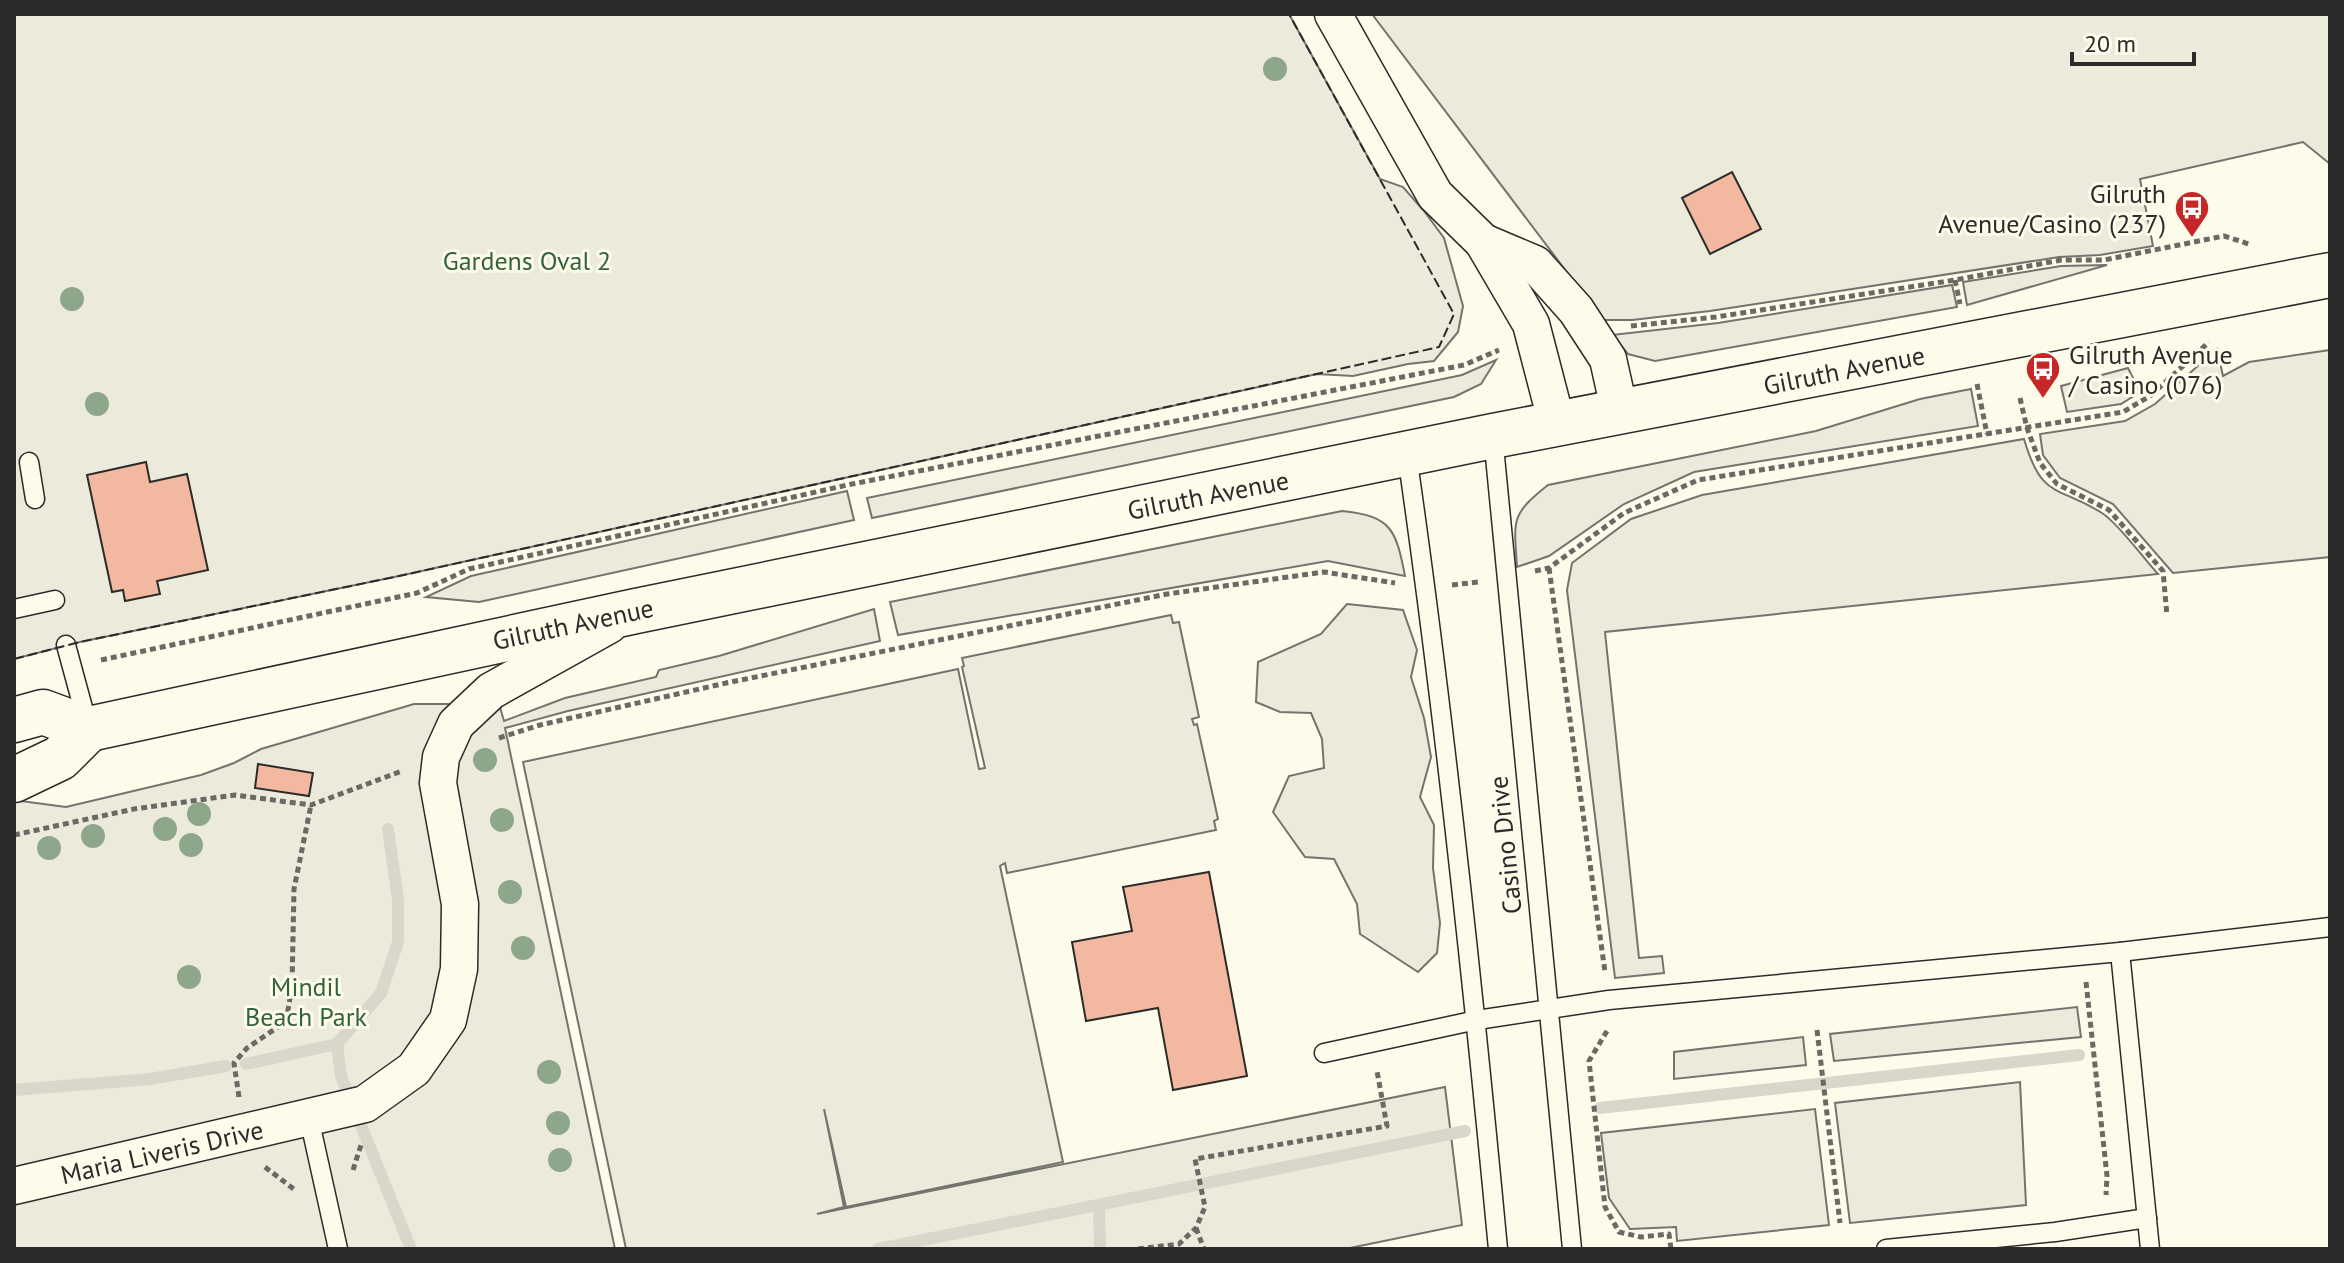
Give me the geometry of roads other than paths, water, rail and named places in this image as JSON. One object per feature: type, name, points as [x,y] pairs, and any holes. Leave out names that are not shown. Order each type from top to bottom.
[{"type":"street","points":[[1333,14],[1435,195],[1483,242],[1531,324],[1557,424]]},
{"type":"street","points":[[1483,242],[1535,264],[1576,310],[1608,359],[1620,413]]},
{"type":"street","name":"Gilruth Avenue","points":[[89,729],[636,611],[1493,436],[2330,275]]},
{"type":"street","name":"Maria Liveris Drive","points":[[14,1186],[365,1104],[414,1069],[448,1020],[459,969],[460,904],[438,783],[441,757],[456,724],[491,691],[636,611]]},
{"type":"street","points":[[14,720],[43,712],[89,729],[60,758],[14,780]]},
{"type":"lane","name":"Casino Drive","points":[[1493,436],[1572,1249]]},
{"type":"lane","name":"Casino Drive","points":[[1407,455],[1426,588],[1477,1020],[1498,1249]]},
{"type":"lane","points":[[29,462],[35,499]]},
{"type":"lane","points":[[14,609],[55,600]]},
{"type":"lane","points":[[66,645],[89,729]]},
{"type":"lane","points":[[1324,1053],[1477,1020],[1609,1000],[2120,952],[2330,927]]},
{"type":"lane","points":[[2120,952],[2150,1249]]},
{"type":"lane","points":[[309,1118],[338,1249]]},
{"type":"lane","points":[[1886,1249],[2056,1240],[2106,1223],[2147,1218]]},
{"type":"waterway","points":[[388,829],[398,900],[398,942],[381,993],[337,1044],[341,1076],[411,1249]]},
{"type":"waterway","points":[[246,1064],[337,1044]]},
{"type":"waterway","points":[[1600,1108],[2079,1055]]},
{"type":"waterway","points":[[14,1090],[150,1079],[226,1066]]},
{"type":"waterway","points":[[878,1249],[1465,1131]]},
{"type":"waterway","points":[[1099,1205],[1100,1249]]},
{"type":"place","name":"Gilruth Avenue/Casino (237)","points":[[2192,239]]},
{"type":"place","name":"Gilruth Avenue / Casino (076)","points":[[2043,400]]},
{"type":"park label","name":"Gardens Oval 2","points":[[527,260]]},
{"type":"park label","name":"Mindil Beach Park","points":[[306,1001]]}]
